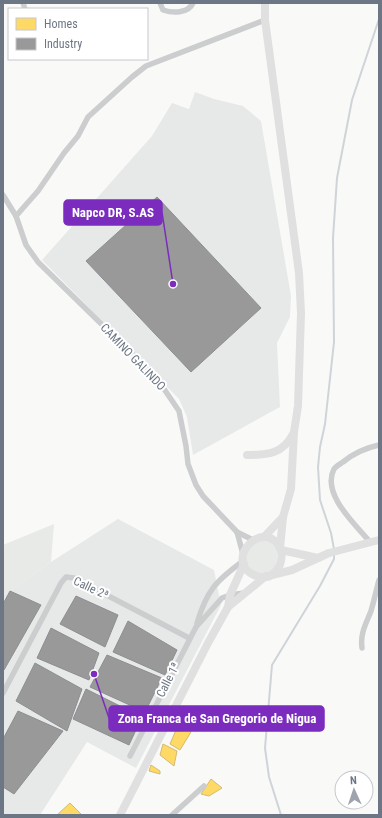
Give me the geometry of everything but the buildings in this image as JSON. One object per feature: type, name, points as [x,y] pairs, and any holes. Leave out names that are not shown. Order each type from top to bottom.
[{"type":"main road","points":[[228,607],[244,593],[277,571],[281,565],[283,517],[291,489],[294,432],[298,406],[301,313],[299,273],[265,20],[265,3]]},
{"type":"main road","points":[[247,455],[271,454],[289,442],[294,432]]},
{"type":"main road","points":[[264,537],[283,517]]},
{"type":"main road","points":[[120,815],[228,607],[230,595],[247,545],[253,540],[264,537],[271,539],[281,549],[318,558]]},
{"type":"main road","points":[[243,560],[250,573],[260,576],[268,576],[292,570],[329,552],[379,540]]},
{"type":"street","points":[[160,3],[163,10],[172,13],[182,11],[191,6],[193,3]]},
{"type":"street","points":[[16,216],[38,191],[64,153],[78,136],[88,117],[132,77],[146,66],[265,20]]},
{"type":"street","name":"CAMINO GALINDO","points":[[3,195],[16,216],[26,244],[38,262],[160,383],[179,411],[188,464],[196,485],[203,496],[237,532],[253,540]]},
{"type":"street","points":[[370,542],[344,512],[335,499],[331,488],[331,478],[334,468],[351,456],[366,448],[379,446]]},
{"type":"street","name":"CAMINO GALINDO","points":[[237,532],[243,560]]},
{"type":"street","name":"Calle 1ª","points":[[196,627],[202,608],[212,588],[224,575],[243,560]]},
{"type":"street","name":"Calle 2ª","points":[[3,693],[61,582],[66,577],[74,578],[189,638]]},
{"type":"street","points":[[362,648],[361,639],[363,628],[371,610],[379,580]]},
{"type":"street","name":"Calle 1ª","points":[[130,756],[189,638],[196,627],[219,600],[230,595],[244,593]]},
{"type":"street","points":[[172,815],[204,786]]},
{"type":"shaded area","points":[[195,92],[214,99],[243,106],[261,121],[291,296],[290,317],[277,343],[280,407],[193,455],[187,417],[179,399],[42,260],[152,136],[172,103],[189,109]]},
{"type":"shaded area","points":[[118,519],[214,570],[221,605],[136,768],[87,742],[40,815],[3,815],[3,596],[51,562]]},
{"type":"shaded area","points":[[54,524],[51,562],[3,596],[3,545]]},
{"type":"shaded area","points":[[260,540],[270,542],[278,550],[276,567],[266,574],[261,574],[252,569],[246,562],[245,558],[247,549]]},
{"type":"waterway","points":[[334,549],[331,533],[320,500],[318,467],[320,447],[325,424],[334,342],[333,238],[337,178],[352,100],[379,19]]},
{"type":"waterway","points":[[281,815],[269,777],[265,748],[272,665],[320,586],[334,559],[334,555]]},
{"type":"place","name":"Napco DR, S.AS","points":[[173,284]]},
{"type":"place","name":"Zona Franca de San Gregorio de Nigua","points":[[94,674]]}]
